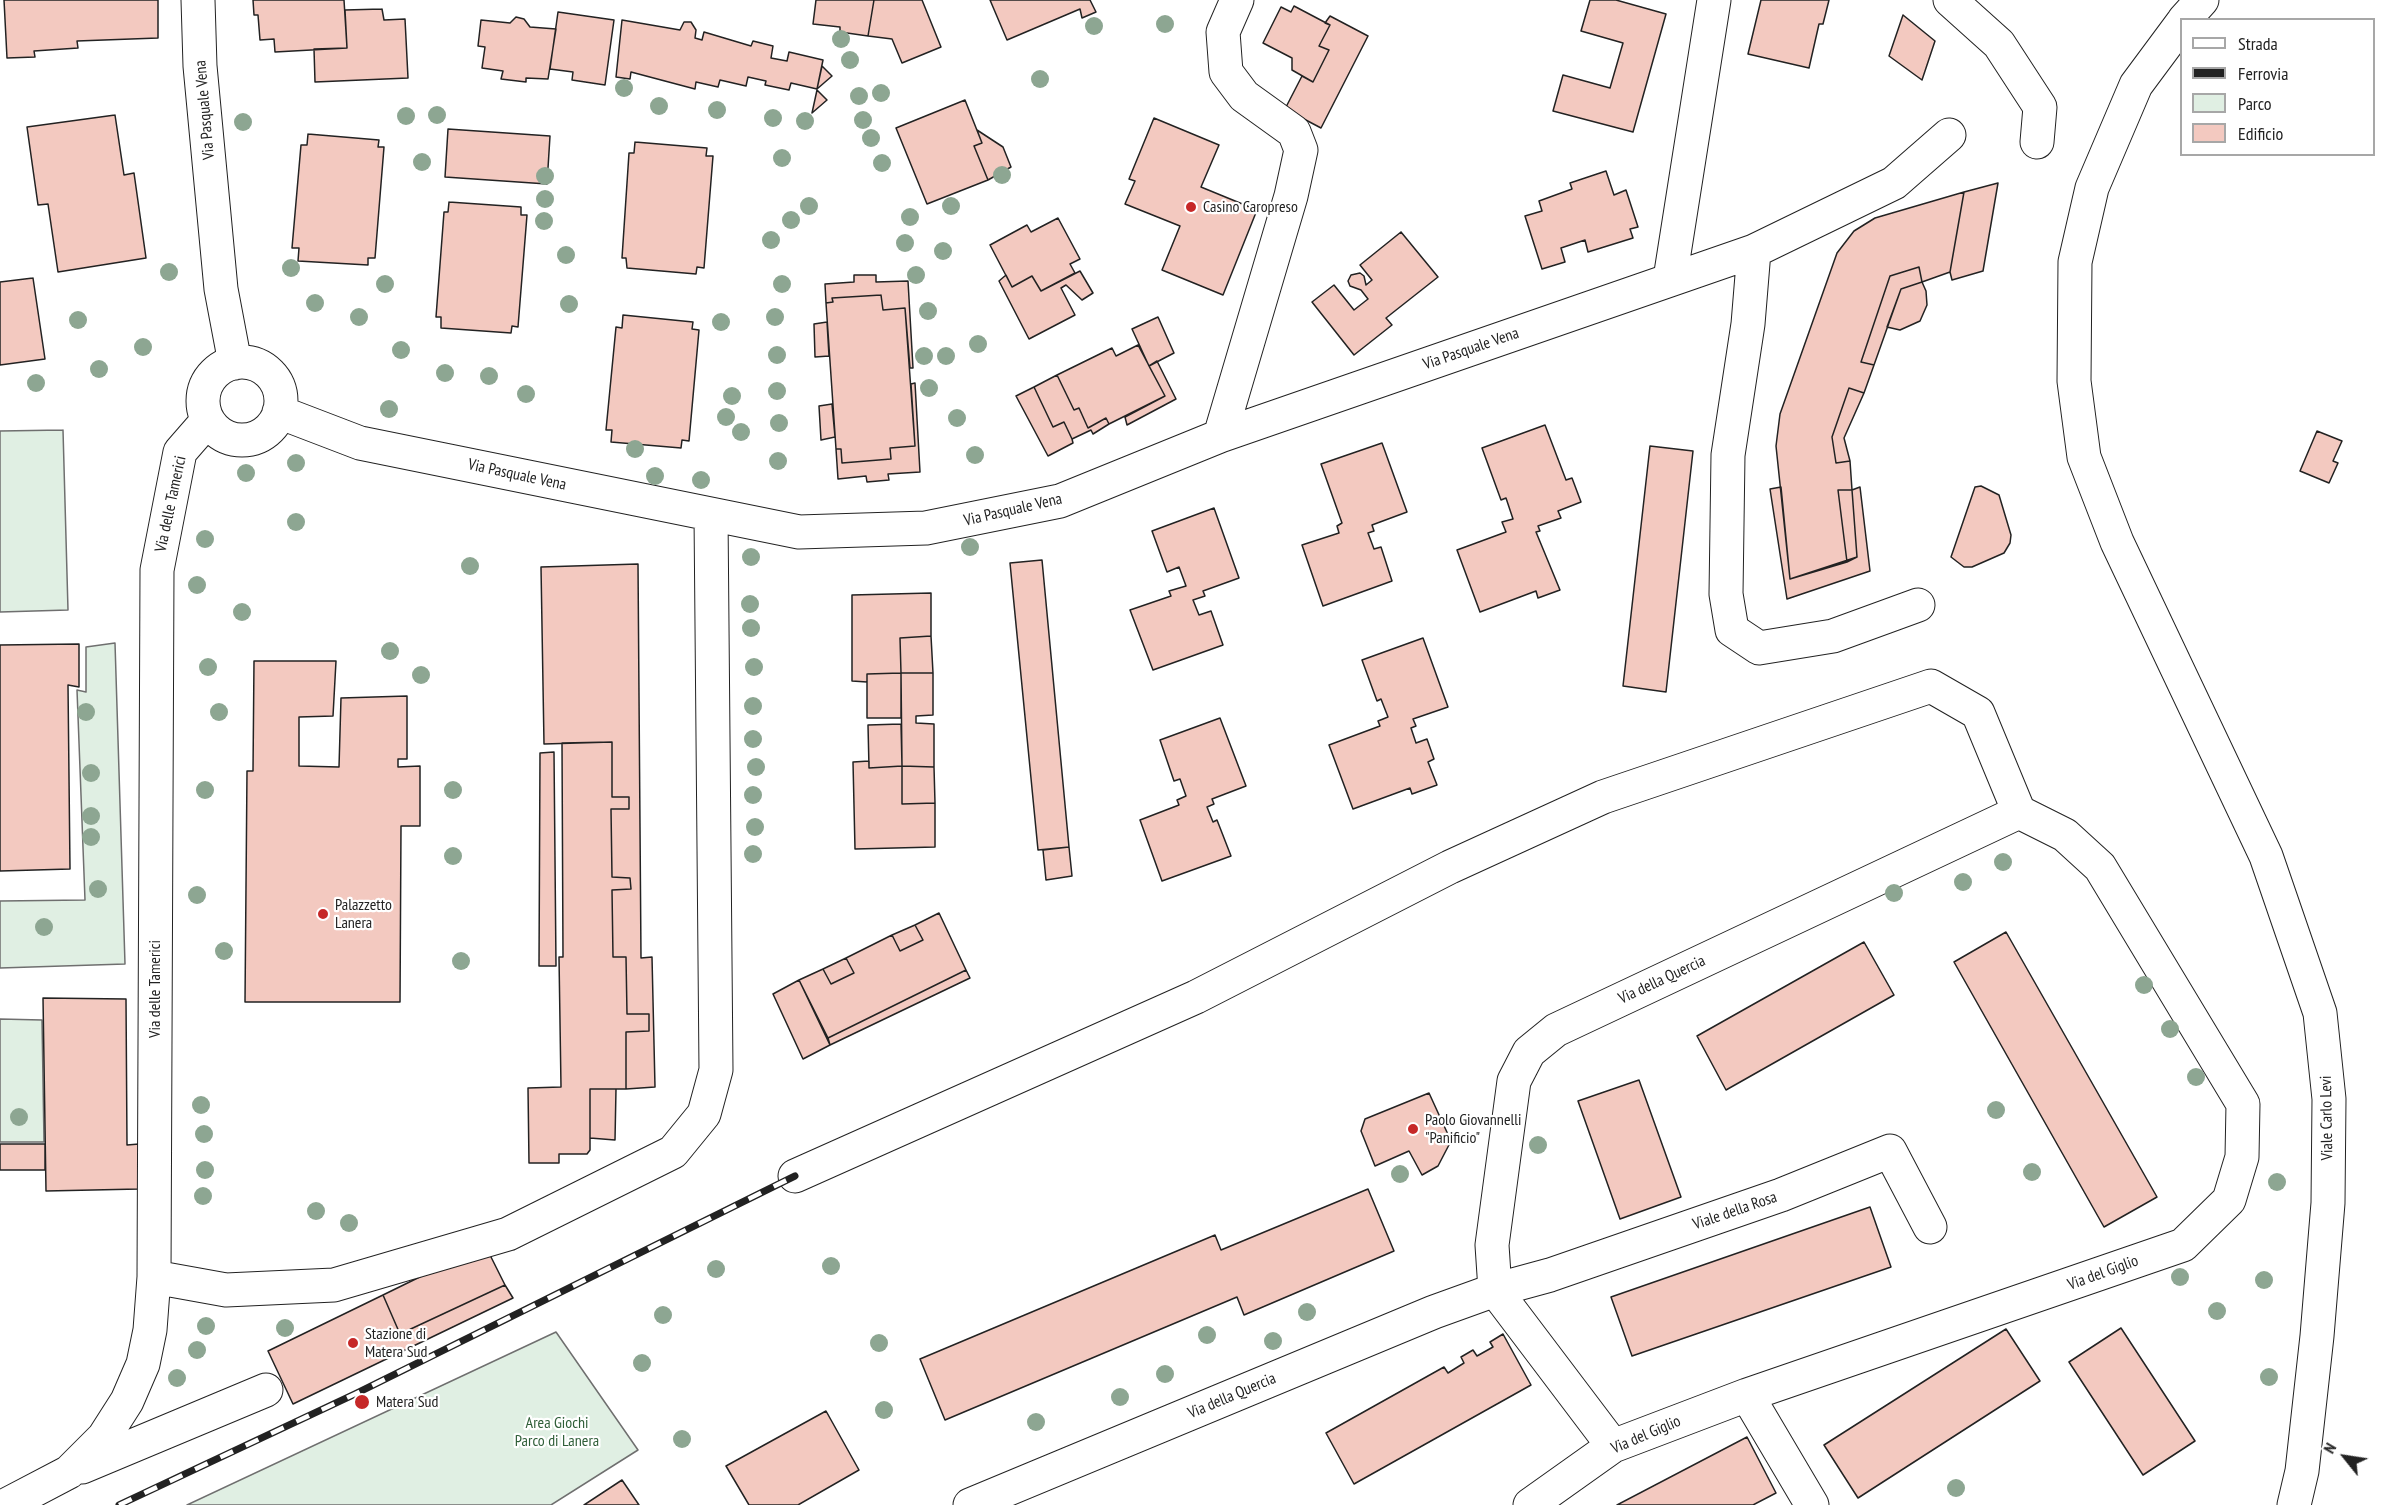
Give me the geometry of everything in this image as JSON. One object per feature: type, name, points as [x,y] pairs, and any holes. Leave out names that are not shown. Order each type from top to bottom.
[{"type":"street","name":"Via Pasquale Vena","points":[[198,0],[200,66],[220,277],[235,363]]},
{"type":"street","points":[[1220,436],[1291,196],[1301,150],[1294,132],[1244,96],[1226,72],[1223,32],[1237,0]]},
{"type":"street","points":[[1670,279],[1714,0]]},
{"type":"street","points":[[1950,0],[1999,44],[2040,107],[2037,142]]},
{"type":"street","name":"Viale Carlo Levi","points":[[2186,18],[2202,0]]},
{"type":"street","name":"Viale Carlo Levi","points":[[2180,25],[2136,85],[2092,188],[2075,262],[2073,381],[2084,457],[2117,542],[2266,856],[2320,1013],[2329,1099],[2328,1203],[2317,1336],[2302,1471],[2294,1505]]},
{"type":"street","name":"Via Pasquale Vena","points":[[279,412],[360,443],[799,532],[926,528],[1060,501],[1220,436],[1754,251],[1894,183],[1949,135]]},
{"type":"street","points":[[1754,251],[1748,324],[1728,455],[1726,594],[1732,630],[1759,648],[1833,636],[1918,604]]},
{"type":"street","points":[[235,363],[254,364],[271,375],[279,393],[279,412],[264,434],[252,440],[226,438],[215,431],[207,421],[203,409],[206,385],[223,367],[235,363]]},
{"type":"street","name":"Via delle Tamerici","points":[[6,1505],[69,1472],[104,1437],[127,1401],[143,1364],[150,1330],[154,1277],[157,570],[180,452],[207,421]]},
{"type":"street","points":[[154,1277],[226,1290],[334,1285],[497,1237],[673,1152],[704,1114],[716,1070],[711,515]]},
{"type":"street","points":[[795,1176],[1196,996],[1450,867],[1603,797],[1931,686],[1978,713],[2019,812]]},
{"type":"street","name":"Via della Quercia","points":[[970,1505],[1434,1312],[1496,1290],[1492,1245],[1514,1081],[1529,1052],[1556,1030],[2019,812]]},
{"type":"street","name":"Via del Giglio","points":[[1530,1505],[1613,1446],[1747,1395],[2183,1245],[2229,1200],[2242,1157],[2243,1104],[2100,867],[2065,835],[2019,812]]},
{"type":"street","name":"Viale della Rosa","points":[[1496,1290],[1550,1275],[1781,1196],[1890,1151],[1930,1227]]},
{"type":"street","points":[[1496,1290],[1613,1446]]},
{"type":"street","points":[[69,1472],[266,1390]]},
{"type":"street","points":[[1747,1395],[1812,1505]]},
{"type":"green space","points":[[63,430],[68,610],[0,612],[0,431]]},
{"type":"green space","points":[[115,643],[125,964],[0,968],[0,901],[85,900],[77,690],[86,692],[86,647]]},
{"type":"green space","points":[[0,1019],[42,1020],[44,1142],[0,1142]]},
{"type":"green space","name":"Area Giochi Parco di Lanera","points":[[556,1332],[638,1450],[551,1505],[187,1505]]},
{"type":"building","points":[[4,0],[158,0],[158,38],[77,41],[78,48],[34,51],[35,57],[7,58]]},
{"type":"building","points":[[253,0],[344,0],[347,48],[275,52],[274,39],[260,40],[258,15],[254,15]]},
{"type":"building","points":[[816,0],[874,0],[868,36],[840,32],[840,27],[813,24]]},
{"type":"building","points":[[874,0],[922,0],[941,47],[902,63],[892,39],[868,36]]},
{"type":"building","points":[[990,0],[1090,0],[1096,12],[1082,18],[1080,9],[1007,40]]},
{"type":"building","points":[[1590,0],[1616,0],[1666,14],[1633,132],[1553,111],[1563,75],[1610,88],[1623,43],[1581,31]]},
{"type":"building","points":[[1761,0],[1829,0],[1823,24],[1819,24],[1809,68],[1748,54]]},
{"type":"building","points":[[1294,6],[1330,25],[1319,46],[1329,50],[1313,82],[1292,70],[1292,58],[1263,43],[1281,7],[1291,12]]},
{"type":"building","points":[[382,9],[384,20],[405,19],[408,78],[315,82],[314,49],[347,48],[345,10]]},
{"type":"building","points":[[558,12],[614,20],[605,85],[572,80],[573,72],[550,69]]},
{"type":"building","points":[[1903,15],[1935,41],[1922,80],[1889,56]]},
{"type":"building","points":[[1330,16],[1368,36],[1321,128],[1285,109],[1302,76],[1313,82],[1329,50],[1319,46],[1330,25],[1325,23]]},
{"type":"building","points":[[516,17],[524,19],[530,27],[556,29],[548,79],[526,78],[526,82],[501,79],[503,71],[482,68],[485,47],[478,46],[481,20],[510,23]]},
{"type":"building","points":[[622,20],[680,30],[684,22],[691,22],[696,30],[695,38],[702,40],[704,32],[751,46],[753,41],[773,46],[771,58],[787,61],[789,52],[823,60],[817,89],[791,83],[789,90],[765,85],[766,81],[748,77],[746,86],[720,80],[718,87],[696,82],[695,89],[631,72],[630,79],[616,77]]},
{"type":"building","points":[[822,66],[832,76],[817,89]]},
{"type":"building","points":[[817,90],[827,100],[812,113]]},
{"type":"building","points":[[965,100],[982,143],[974,146],[988,180],[927,204],[896,128]]},
{"type":"building","points":[[115,115],[124,175],[134,173],[146,258],[58,272],[48,204],[38,205],[27,127]]},
{"type":"building","name":"Casino Caropreso","points":[[1154,118],[1219,145],[1201,187],[1257,210],[1223,295],[1162,270],[1180,226],[1125,204],[1135,181],[1129,179]]},
{"type":"building","points":[[448,129],[550,136],[547,184],[445,177]]},
{"type":"building","points":[[977,130],[1003,147],[1011,167],[988,180],[974,146],[982,143]]},
{"type":"building","points":[[308,134],[379,140],[378,147],[384,147],[375,258],[368,258],[368,265],[298,261],[299,248],[292,248],[301,145],[307,145]]},
{"type":"building","points":[[635,142],[707,148],[706,156],[713,156],[704,268],[697,267],[696,274],[627,268],[626,258],[622,258],[629,153],[634,153]]},
{"type":"building","points":[[1606,171],[1614,195],[1626,190],[1638,227],[1630,229],[1633,238],[1588,252],[1585,240],[1561,248],[1565,262],[1542,269],[1525,216],[1542,211],[1539,201],[1572,189],[1570,183]]},
{"type":"building","points":[[1998,183],[1983,271],[1952,280],[1950,272],[1964,192]]},
{"type":"building","points":[[1964,192],[1950,272],[1922,282],[1919,267],[1890,276],[1861,362],[1874,365],[1864,393],[1849,388],[1832,437],[1836,463],[1850,461],[1852,490],[1838,490],[1847,562],[1790,579],[1776,446],[1780,414],[1837,253],[1854,231],[1875,218]]},
{"type":"building","points":[[449,202],[521,207],[521,215],[527,215],[518,327],[512,326],[511,333],[441,328],[441,317],[436,317],[444,212],[448,212]]},
{"type":"building","points":[[1058,218],[1080,259],[1070,264],[1075,273],[1041,291],[1032,276],[1012,287],[990,245],[1027,225],[1031,232]]},
{"type":"building","points":[[1401,232],[1438,277],[1386,318],[1392,325],[1354,355],[1312,302],[1334,285],[1354,310],[1368,299],[1361,290],[1350,286],[1348,281],[1351,275],[1360,273],[1364,276],[1366,285],[1372,280],[1360,265]]},
{"type":"building","points":[[1919,267],[1922,282],[1901,289],[1874,365],[1861,362],[1890,276]]},
{"type":"building","points":[[1080,271],[1093,293],[1082,300],[1066,285],[1061,288],[1075,315],[1029,339],[999,281],[1006,275],[1012,287],[1032,276],[1041,291]]},
{"type":"building","points":[[854,275],[876,275],[876,282],[908,281],[913,368],[910,368],[905,308],[883,310],[881,295],[832,298],[833,302],[826,303],[825,284],[854,282]]},
{"type":"building","points":[[33,278],[45,359],[0,365],[0,282]]},
{"type":"building","points":[[1922,282],[1926,291],[1927,305],[1920,321],[1900,330],[1887,327],[1901,289]]},
{"type":"building","points":[[881,295],[883,310],[905,308],[915,446],[890,448],[891,459],[842,463],[841,449],[836,449],[826,303],[833,302],[832,298]]},
{"type":"building","points":[[623,315],[693,322],[692,329],[699,330],[689,441],[682,440],[681,448],[611,442],[612,430],[606,430],[616,327],[622,328]]},
{"type":"building","points":[[1158,317],[1174,353],[1149,366],[1132,329]]},
{"type":"building","points":[[827,322],[829,356],[815,357],[814,324]]},
{"type":"building","points":[[1138,345],[1165,396],[1109,424],[1106,418],[1088,428],[1079,408],[1074,410],[1057,375],[1112,348],[1116,356]]},
{"type":"building","points":[[1157,361],[1176,399],[1127,425],[1125,417],[1165,396],[1149,366]]},
{"type":"building","points":[[1057,375],[1074,410],[1079,408],[1088,428],[1106,418],[1109,424],[1093,434],[1091,430],[1072,439],[1064,422],[1053,427],[1034,387]]},
{"type":"building","points":[[915,383],[920,472],[888,474],[889,480],[867,482],[866,476],[838,479],[836,449],[841,449],[842,463],[891,459],[890,448],[915,446],[911,384]]},
{"type":"building","points":[[1034,387],[1053,427],[1064,422],[1073,443],[1048,456],[1016,396]]},
{"type":"building","points":[[1849,388],[1864,393],[1844,438],[1850,461],[1836,463],[1832,437]]},
{"type":"building","points":[[832,404],[835,437],[821,440],[819,406]]},
{"type":"building","points":[[1545,425],[1566,480],[1572,478],[1581,502],[1558,511],[1561,518],[1538,526],[1540,531],[1536,532],[1560,590],[1538,598],[1536,591],[1480,612],[1457,550],[1506,532],[1502,522],[1513,519],[1506,498],[1501,500],[1482,448]]},
{"type":"building","points":[[2317,431],[2342,441],[2333,461],[2338,463],[2329,483],[2300,471]]},
{"type":"building","points":[[1382,443],[1407,512],[1372,525],[1374,531],[1368,533],[1374,549],[1381,547],[1392,581],[1323,606],[1302,545],[1339,533],[1337,526],[1342,523],[1321,464]]},
{"type":"building","points":[[1650,446],[1693,451],[1666,692],[1623,686]]},
{"type":"building","points":[[1981,486],[1999,495],[2011,535],[2010,543],[2004,553],[1972,567],[1964,567],[1951,557],[1975,487]]},
{"type":"building","points":[[1781,487],[1790,579],[1857,557],[1852,490],[1860,487],[1870,571],[1787,599],[1770,489]]},
{"type":"building","points":[[1838,490],[1852,490],[1857,557],[1847,562]]},
{"type":"building","points":[[1214,508],[1239,578],[1203,591],[1205,596],[1193,600],[1199,615],[1211,611],[1223,645],[1153,670],[1130,610],[1171,596],[1169,591],[1186,586],[1179,567],[1167,572],[1152,531]]},
{"type":"building","points":[[1042,560],[1069,847],[1038,850],[1010,563]]},
{"type":"building","points":[[638,564],[641,958],[652,957],[655,1087],[626,1089],[626,1032],[649,1031],[649,1014],[627,1014],[626,957],[613,957],[612,890],[631,889],[630,878],[612,877],[611,809],[629,809],[629,797],[612,797],[612,742],[544,744],[541,567]]},
{"type":"building","points":[[931,593],[931,636],[900,638],[901,673],[867,674],[867,682],[852,681],[852,595]]},
{"type":"building","points":[[931,636],[933,673],[901,673],[900,638]]},
{"type":"building","points":[[1423,638],[1448,707],[1413,719],[1416,726],[1411,728],[1416,743],[1427,739],[1434,759],[1428,762],[1437,785],[1412,794],[1410,788],[1353,809],[1329,745],[1380,726],[1378,721],[1388,717],[1381,699],[1377,701],[1362,660]]},
{"type":"building","points":[[79,644],[79,687],[68,685],[70,869],[0,871],[0,645]]},
{"type":"building","name":"Palazzetto Lanera","points":[[254,661],[336,661],[333,716],[299,717],[299,766],[339,767],[341,698],[407,696],[407,759],[398,759],[398,767],[420,766],[420,826],[401,826],[400,1002],[245,1002],[247,771],[253,771]]},
{"type":"building","points":[[901,673],[933,673],[933,715],[916,716],[916,723],[934,724],[934,767],[902,766]]},
{"type":"building","points":[[901,673],[901,718],[867,718],[867,674]]},
{"type":"building","points":[[1220,718],[1246,786],[1212,799],[1214,804],[1207,807],[1213,822],[1217,820],[1231,856],[1162,881],[1140,820],[1179,805],[1177,800],[1186,796],[1180,779],[1174,781],[1160,740]]},
{"type":"building","points":[[901,724],[902,766],[869,768],[868,725]]},
{"type":"building","points":[[612,742],[612,797],[629,797],[629,809],[611,809],[612,877],[630,878],[631,889],[612,890],[613,957],[626,957],[627,1014],[649,1014],[649,1031],[626,1032],[626,1089],[590,1089],[590,1150],[587,1154],[559,1154],[559,1163],[529,1163],[528,1088],[561,1087],[559,957],[563,957],[562,743]]},
{"type":"building","points":[[554,752],[556,966],[539,966],[540,753]]},
{"type":"building","points":[[869,761],[869,768],[902,766],[902,804],[935,803],[935,847],[855,849],[853,762]]},
{"type":"building","points":[[902,766],[934,767],[935,803],[902,804]]},
{"type":"building","points":[[1069,847],[1072,876],[1046,880],[1043,850]]},
{"type":"building","points":[[939,913],[966,970],[828,1038],[799,980],[823,969],[831,984],[854,973],[846,958],[892,935],[900,951],[923,940],[915,925]]},
{"type":"building","points":[[915,925],[923,940],[900,951],[892,935]]},
{"type":"building","points":[[2006,932],[2157,1197],[2104,1227],[1954,962]]},
{"type":"building","points":[[1864,942],[1894,995],[1726,1090],[1697,1036]]},
{"type":"building","points":[[846,958],[854,973],[831,984],[823,969]]},
{"type":"building","points":[[966,970],[970,978],[830,1045],[828,1038]]},
{"type":"building","points":[[799,980],[830,1045],[803,1059],[773,994]]},
{"type":"building","points":[[43,998],[126,999],[127,1145],[139,1144],[139,1189],[46,1191]]},
{"type":"building","points":[[1639,1080],[1681,1197],[1620,1219],[1578,1101]]},
{"type":"building","points":[[590,1089],[616,1089],[615,1140],[590,1138]]},
{"type":"building","points":[[1429,1093],[1451,1141],[1438,1166],[1422,1175],[1409,1151],[1375,1166],[1361,1131],[1365,1119]]},
{"type":"building","points":[[0,1144],[45,1144],[45,1170],[0,1170]]},
{"type":"building","points":[[1368,1189],[1394,1251],[1244,1315],[1237,1297],[945,1420],[920,1359],[1215,1235],[1221,1250]]},
{"type":"building","points":[[1870,1207],[1891,1267],[1632,1356],[1611,1297]]},
{"type":"building","points":[[485,1245],[505,1285],[400,1334],[383,1295]]},
{"type":"building","name":"Stazione di Matera Sud","points":[[505,1285],[513,1298],[293,1404],[268,1351],[383,1295],[400,1334]]},
{"type":"building","points":[[2121,1328],[2195,1441],[2143,1475],[2069,1362]]},
{"type":"building","points":[[2006,1329],[2040,1381],[1858,1498],[1824,1445]]},
{"type":"building","points":[[1503,1334],[1531,1385],[1354,1484],[1326,1433],[1444,1367],[1448,1373],[1464,1363],[1461,1357],[1473,1350],[1477,1356],[1493,1347],[1490,1342]]},
{"type":"building","points":[[826,1411],[859,1470],[798,1505],[749,1505],[726,1466]]},
{"type":"building","points":[[1747,1437],[1776,1493],[1753,1505],[1617,1505]]},
{"type":"building","points":[[622,1480],[639,1505],[584,1505]]},
{"type":"railway","points":[[119,1505],[355,1394],[795,1176]]},
{"type":"place","name":"Casino Caropreso","points":[[1191,207]]},
{"type":"place","name":"Palazzetto Lanera","points":[[323,914]]},
{"type":"place","name":"Paolo Giovannelli \"Panificio\"","points":[[1413,1129]]},
{"type":"place","name":"Stazione di Matera Sud","points":[[353,1343]]},
{"type":"place","name":"Matera Sud","points":[[362,1402]]}]
